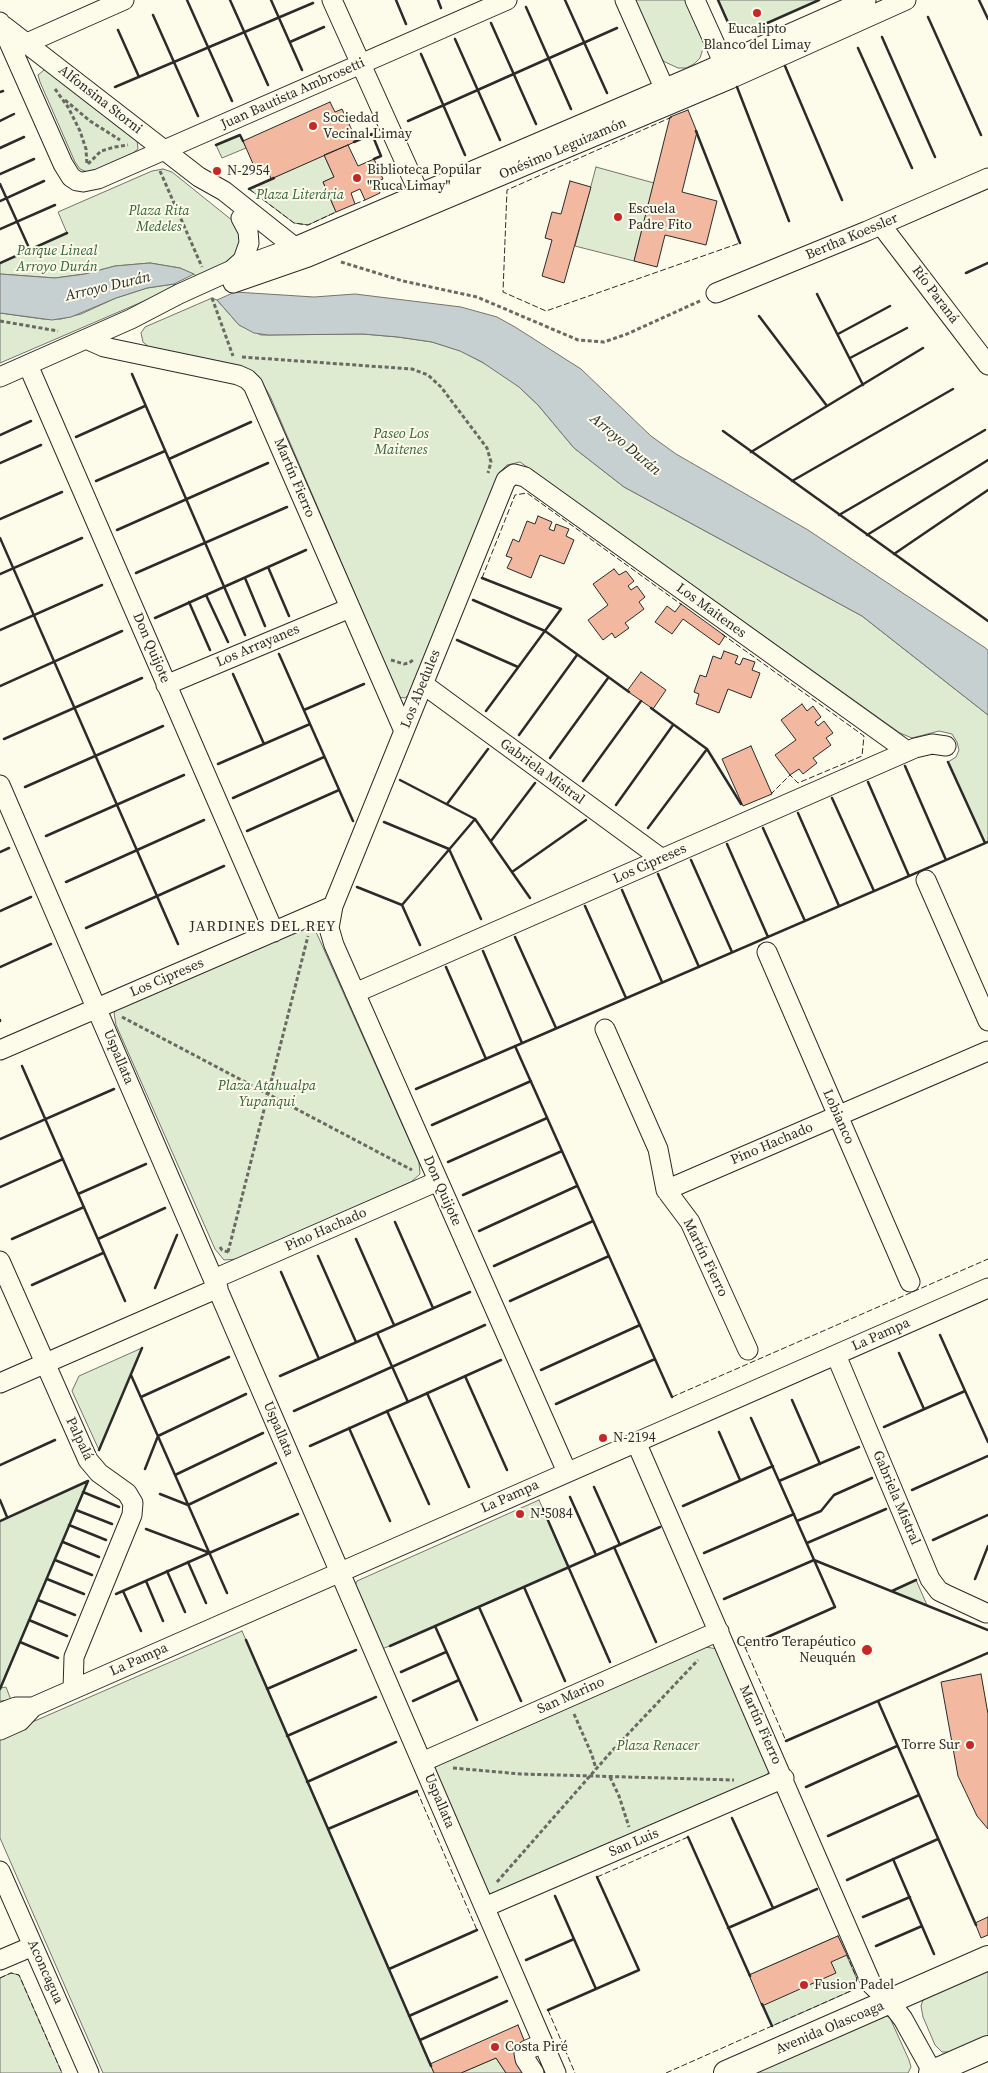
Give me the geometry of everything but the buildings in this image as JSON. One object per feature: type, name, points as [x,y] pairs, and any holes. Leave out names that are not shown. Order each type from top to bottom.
[{"type":"main road","name":"Avenida Olascoaga","points":[[726,2073],[988,1958]]},
{"type":"main road","points":[[932,2073],[988,2048]]},
{"type":"street","points":[[19,46],[124,0]]},
{"type":"street","points":[[332,0],[422,200]]},
{"type":"street","name":"Juan Bautista Ambrosetti","points":[[82,173],[84,182],[98,179],[507,0]]},
{"type":"street","points":[[625,0],[668,96]]},
{"type":"street","points":[[695,0],[727,71]]},
{"type":"street","name":"Onésimo Leguizamón","points":[[727,71],[866,0]]},
{"type":"street","name":"Onésimo Leguizamón","points":[[131,319],[166,310],[254,276],[295,254],[422,200],[727,71],[906,0]]},
{"type":"street","name":"Alfonsina Storni","points":[[0,23],[19,46],[199,177],[224,191],[295,254]]},
{"type":"street","name":"Alfonsina Storni","points":[[19,46],[63,164],[71,177],[82,173]]},
{"type":"street","name":"Alfonsina Storni","points":[[199,177],[220,202],[295,254]]},
{"type":"street","name":"Bertha Koessler","points":[[716,294],[988,178]]},
{"type":"street","points":[[232,270],[243,260],[249,243],[248,231],[241,218]]},
{"type":"street","name":"Río Paraná","points":[[881,225],[988,365]]},
{"type":"street","name":"Onésimo Leguizamón","points":[[0,377],[131,319],[179,294],[232,270],[295,254]]},
{"type":"street","name":"Martín Fierro","points":[[86,339],[104,347],[238,375],[250,381],[404,731]]},
{"type":"street","name":"Don Quijote","points":[[28,365],[274,932]]},
{"type":"street","name":"Los Abedules","points":[[333,906],[504,484],[514,474]]},
{"type":"street","name":"Los Maitenes","points":[[514,474],[525,476],[907,752]]},
{"type":"street","name":"Los Arrayanes","points":[[166,685],[350,608]]},
{"type":"street","name":"Gabriela Mistral","points":[[423,684],[662,859]]},
{"type":"street","name":"Los Cipreses","points":[[355,994],[926,744],[946,746]]},
{"type":"street","name":"Uspallata","points":[[0,785],[556,2073]]},
{"type":"street","points":[[926,880],[988,1021]]},
{"type":"street","name":"Don Quijote","points":[[333,906],[330,921],[331,937],[567,1472]]},
{"type":"street","name":"Los Cipreses","points":[[0,1050],[333,906]]},
{"type":"street","name":"Lobianco","points":[[767,952],[910,1282]]},
{"type":"street","name":"Martín Fierro","points":[[605,1029],[658,1149],[666,1190],[690,1222],[748,1350]]},
{"type":"street","name":"Pino Hachado","points":[[666,1190],[988,1050]]},
{"type":"street","name":"Pino Hachado","points":[[0,1384],[438,1181]]},
{"type":"street","name":"Palpalá","points":[[0,1261],[88,1460],[99,1473],[127,1493],[132,1499],[132,1515],[74,1657],[73,1689]]},
{"type":"street","name":"La Pampa","points":[[0,1730],[20,1720],[33,1707],[73,1689],[988,1288]]},
{"type":"street","name":"Gabriela Mistral","points":[[836,1355],[930,1578],[939,1591],[986,1613]]},
{"type":"street","name":"Martín Fierro","points":[[636,1442],[784,1778],[872,1985],[890,2002],[903,2019],[932,2073]]},
{"type":"street","name":"San Marino","points":[[422,1762],[719,1631]]},
{"type":"street","name":"La Pampa","points":[[0,1713],[16,1707],[33,1707]]},
{"type":"street","name":"San Luis","points":[[485,1907],[784,1778]]},
{"type":"street","name":"Aconcagua","points":[[0,1871],[89,2073]]},
{"type":"street","points":[[0,1960],[33,1946]]},
{"type":"street","points":[[534,2073],[524,2053],[543,2043]]},
{"type":"path","points":[[61,96],[90,120],[130,145],[115,146],[101,151],[82,173],[87,158],[84,140],[61,96]]},
{"type":"path","points":[[167,171],[158,171],[204,272]]},
{"type":"path","points":[[339,262],[403,280],[477,297],[578,340],[604,342],[627,334],[716,294]]},
{"type":"path","points":[[212,298],[233,356],[237,362]]},
{"type":"path","points":[[0,321],[58,331],[86,339]]},
{"type":"path","points":[[50,335],[66,328]]},
{"type":"path","points":[[233,356],[403,368],[420,372],[435,380],[487,448],[492,462],[487,475]]},
{"type":"path","points":[[388,658],[404,664],[414,659]]},
{"type":"path","points":[[228,1252],[311,934],[302,931]]},
{"type":"path","points":[[121,1023],[124,1010]]},
{"type":"path","points":[[122,1018],[412,1170]]},
{"type":"path","points":[[409,1178],[414,1164]]},
{"type":"path","points":[[218,1241],[222,1250],[235,1254]]},
{"type":"path","points":[[493,1886],[596,1769],[698,1660]]},
{"type":"path","points":[[573,1711],[592,1754],[596,1769]]},
{"type":"path","points":[[455,1764],[446,1768],[521,1774],[744,1780]]},
{"type":"path","points":[[610,1777],[620,1796],[630,1831]]},
{"type":"green space","points":[[634,0],[688,0],[705,42],[700,58],[686,68],[678,68],[663,61],[658,54]]},
{"type":"green space","name":"Eucalipto Blanco del Limay","points":[[718,0],[819,0],[747,32],[730,27]]},
{"type":"green space","points":[[44,70],[137,140],[138,149],[95,170],[87,172],[80,169],[75,162],[40,82],[38,75]]},
{"type":"green space","points":[[240,135],[246,148],[222,158],[216,145]]},
{"type":"green space","name":"Plaza Literária","points":[[324,155],[334,177],[323,182],[336,212],[308,225],[294,223],[249,189]]},
{"type":"green space","points":[[596,167],[654,183],[634,261],[575,246]]},
{"type":"green space","name":"Plaza Rita Medeles","points":[[163,169],[172,172],[233,221],[243,234],[237,258],[199,277],[180,268],[150,263],[115,266],[85,274],[55,278],[0,274],[0,263],[67,233],[58,212],[152,171]]},
{"type":"green space","name":"Parque Lineal Arroyo Durán","points":[[174,284],[179,286],[0,363],[0,313],[43,319],[61,319],[81,314],[116,298],[147,288]]},
{"type":"green space","name":"Paseo Los Maitenes","points":[[212,298],[217,300],[239,325],[261,335],[363,334],[432,342],[461,351],[502,373],[519,387],[538,405],[574,448],[624,487],[862,616],[988,715],[988,842],[985,843],[948,762],[956,757],[959,750],[952,734],[939,731],[912,738],[900,733],[520,462],[507,465],[500,472],[410,693],[405,698],[399,697],[270,396],[259,377],[246,368],[149,347],[143,342],[141,333],[145,327]]},
{"type":"green space","name":"Plaza Atahualpa Yupanqui","points":[[310,926],[317,934],[419,1162],[420,1174],[411,1182],[237,1259],[224,1260],[215,1249],[116,1025],[114,1013],[116,1010]]},
{"type":"green space","points":[[142,1348],[99,1450],[72,1391],[79,1376]]},
{"type":"green space","points":[[88,1481],[0,1688],[0,1521]]},
{"type":"green space","points":[[539,1500],[569,1567],[380,1650],[355,1586],[357,1581]]},
{"type":"green space","points":[[916,1580],[927,1605],[892,1591]]},
{"type":"green space","points":[[242,1631],[434,2073],[103,2073],[0,1838],[0,1736]]},
{"type":"green space","name":"Plaza Renacer","points":[[706,1647],[717,1649],[770,1769],[767,1775],[491,1894],[488,1892],[434,1769],[437,1766]]},
{"type":"green space","points":[[6,1687],[11,1700],[0,1701],[0,1688]]},
{"type":"green space","name":"Fusion Padel","points":[[838,1936],[857,1979],[853,1990],[772,2026],[749,1975]]},
{"type":"green space","points":[[988,1969],[988,2037],[953,2052],[942,2052],[935,2045],[923,2017],[921,2006],[923,2000]]},
{"type":"green space","points":[[11,1973],[19,1975],[62,2073],[0,2073],[0,1978]]},
{"type":"green space","points":[[885,2015],[890,2018],[909,2060],[911,2067],[908,2073],[746,2073]]},
{"type":"green space","points":[[496,2058],[506,2073],[461,2073]]},
{"type":"water","name":"Arroyo Durán","points":[[150,263],[180,268],[194,274],[174,284],[147,288],[116,298],[71,317],[52,320],[0,313],[0,274],[55,278],[85,274],[115,266]]},
{"type":"water","name":"Arroyo Durán","points":[[235,292],[314,297],[355,294],[461,307],[497,317],[515,327],[581,369],[651,436],[676,454],[808,530],[988,650],[988,715],[862,616],[624,487],[574,448],[538,405],[519,387],[482,362],[460,351],[432,342],[398,337],[363,334],[268,335],[254,333],[239,325],[217,300]]},
{"type":"fence","points":[[672,117],[507,190],[503,292],[546,311],[740,243]]},
{"type":"fence","points":[[249,189],[294,223],[308,225],[336,212]]},
{"type":"fence","points":[[355,204],[365,200]]},
{"type":"fence","points":[[482,578],[515,495],[527,493],[682,605]]},
{"type":"fence","points":[[722,634],[864,736],[862,756],[798,783],[790,775],[770,795]]},
{"type":"fence","points":[[672,1397],[988,1259]]},
{"type":"fence","points":[[745,1647],[786,1741]]},
{"type":"fence","points":[[417,1791],[477,1930]]},
{"type":"fence","points":[[597,1877],[688,1837]]},
{"type":"fence","points":[[666,2073],[853,1990],[857,1979],[847,1955]]},
{"type":"fence","points":[[0,1978],[11,1973],[19,1975],[62,2073]]},
{"type":"fence","points":[[548,2010],[575,2073]]},
{"type":"wall","points":[[187,0],[232,101]]},
{"type":"wall","points":[[230,0],[268,85]]},
{"type":"wall","points":[[271,0],[302,70]]},
{"type":"wall","points":[[396,0],[406,24]]},
{"type":"wall","points":[[438,0],[441,8]]},
{"type":"wall","points":[[565,0],[607,93]]},
{"type":"wall","points":[[718,0],[730,27],[747,32],[819,0]]},
{"type":"wall","points":[[979,0],[988,19]]},
{"type":"wall","points":[[115,87],[313,3]]},
{"type":"wall","points":[[526,7],[571,109]]},
{"type":"wall","points":[[153,15],[198,116]]},
{"type":"wall","points":[[928,17],[981,135]]},
{"type":"wall","points":[[491,23],[536,124]]},
{"type":"wall","points":[[290,42],[324,27]]},
{"type":"wall","points":[[408,121],[617,28]]},
{"type":"wall","points":[[118,30],[139,77]]},
{"type":"wall","points":[[882,37],[935,157]]},
{"type":"wall","points":[[455,39],[500,140]]},
{"type":"wall","points":[[858,48],[912,168]]},
{"type":"wall","points":[[421,54],[465,155]]},
{"type":"wall","points":[[785,66],[842,200]]},
{"type":"wall","points":[[737,87],[789,221]]},
{"type":"wall","points":[[0,121],[14,114]]},
{"type":"wall","points":[[696,131],[740,243]]},
{"type":"wall","points":[[354,142],[372,134],[381,156],[374,159]]},
{"type":"wall","points":[[216,145],[240,135],[243,141]]},
{"type":"wall","points":[[0,148],[24,137]]},
{"type":"wall","points":[[0,174],[34,159]]},
{"type":"wall","points":[[249,189],[274,178]]},
{"type":"wall","points":[[0,201],[44,181]]},
{"type":"wall","points":[[0,184],[30,250]]},
{"type":"wall","points":[[0,229],[55,205]]},
{"type":"wall","points":[[0,263],[67,233]]},
{"type":"wall","points":[[966,273],[988,263]]},
{"type":"wall","points":[[817,294],[863,385]]},
{"type":"wall","points":[[838,334],[890,306]]},
{"type":"wall","points":[[759,316],[827,406]]},
{"type":"wall","points":[[850,358],[907,328]]},
{"type":"wall","points":[[751,452],[923,348]]},
{"type":"wall","points":[[132,374],[245,635]]},
{"type":"wall","points":[[792,481],[953,389]]},
{"type":"wall","points":[[76,437],[145,406]]},
{"type":"wall","points":[[0,435],[31,421]]},
{"type":"wall","points":[[169,459],[251,422]]},
{"type":"wall","points":[[839,515],[985,430]]},
{"type":"wall","points":[[723,431],[988,621]]},
{"type":"wall","points":[[0,463],[41,445]]},
{"type":"wall","points":[[96,481],[165,451]]},
{"type":"wall","points":[[867,535],[988,460]]},
{"type":"wall","points":[[117,530],[268,463]]},
{"type":"wall","points":[[894,554],[988,490]]},
{"type":"wall","points":[[0,519],[62,492]]},
{"type":"wall","points":[[136,573],[287,507]]},
{"type":"wall","points":[[0,538],[178,944]]},
{"type":"wall","points":[[0,574],[82,538]]},
{"type":"wall","points":[[155,618],[306,550]]},
{"type":"wall","points":[[268,567],[289,616]]},
{"type":"wall","points":[[245,578],[265,626]]},
{"type":"wall","points":[[482,578],[561,609],[486,711]]},
{"type":"wall","points":[[0,630],[102,585]]},
{"type":"wall","points":[[206,595],[228,642]]},
{"type":"wall","points":[[473,600],[545,631],[629,692]]},
{"type":"wall","points":[[189,602],[210,650]]},
{"type":"wall","points":[[0,686],[122,631]]},
{"type":"wall","points":[[457,640],[518,667]]},
{"type":"wall","points":[[279,654],[353,821]]},
{"type":"wall","points":[[519,735],[577,655]]},
{"type":"wall","points":[[233,674],[264,744]]},
{"type":"wall","points":[[4,739],[142,678]]},
{"type":"wall","points":[[550,758],[608,678]]},
{"type":"wall","points":[[304,710],[364,684]]},
{"type":"wall","points":[[583,781],[641,701]]},
{"type":"wall","points":[[651,708],[707,749]]},
{"type":"wall","points":[[218,764],[310,724]]},
{"type":"wall","points":[[616,805],[673,725]]},
{"type":"wall","points":[[25,787],[163,726]]},
{"type":"wall","points":[[447,804],[488,749]]},
{"type":"wall","points":[[648,828],[707,749],[741,804]]},
{"type":"wall","points":[[233,798],[324,757]]},
{"type":"wall","points":[[948,762],[985,843]]},
{"type":"wall","points":[[905,766],[946,860]]},
{"type":"wall","points":[[46,836],[184,775]]},
{"type":"wall","points":[[400,780],[475,819],[530,898]]},
{"type":"wall","points":[[868,782],[909,876]]},
{"type":"wall","points":[[491,841],[535,783]]},
{"type":"wall","points":[[247,831],[339,790]]},
{"type":"wall","points":[[832,798],[874,891]]},
{"type":"wall","points":[[798,813],[839,906]]},
{"type":"wall","points":[[402,905],[475,819]]},
{"type":"wall","points":[[66,882],[204,820]]},
{"type":"wall","points":[[512,872],[586,820]]},
{"type":"wall","points":[[384,822],[449,849],[481,919]]},
{"type":"wall","points":[[763,828],[805,921]]},
{"type":"wall","points":[[416,1089],[988,842]]},
{"type":"wall","points":[[727,844],[768,937]]},
{"type":"wall","points":[[0,852],[9,848]]},
{"type":"wall","points":[[691,860],[732,952]]},
{"type":"wall","points":[[86,928],[224,866]]},
{"type":"wall","points":[[658,874],[699,967]]},
{"type":"wall","points":[[357,887],[402,905],[420,945]]},
{"type":"wall","points":[[622,890],[662,982]]},
{"type":"wall","points":[[0,911],[31,897]]},
{"type":"wall","points":[[585,906],[626,998]]},
{"type":"wall","points":[[515,937],[556,1028]]},
{"type":"wall","points":[[0,967],[51,944]]},
{"type":"wall","points":[[483,951],[522,1043]]},
{"type":"wall","points":[[446,967],[486,1059]]},
{"type":"wall","points":[[515,1046],[672,1397]]},
{"type":"wall","points":[[22,1066],[125,1301]]},
{"type":"wall","points":[[432,1125],[531,1081]]},
{"type":"wall","points":[[0,1139],[114,1089]]},
{"type":"wall","points":[[448,1162],[547,1118]]},
{"type":"wall","points":[[463,1195],[562,1151]]},
{"type":"wall","points":[[0,1187],[63,1159]]},
{"type":"wall","points":[[78,1194],[146,1164]]},
{"type":"wall","points":[[479,1231],[577,1186]]},
{"type":"wall","points":[[12,1239],[84,1207]]},
{"type":"wall","points":[[98,1239],[165,1208]]},
{"type":"wall","points":[[494,1266],[593,1221]]},
{"type":"wall","points":[[395,1222],[433,1308]]},
{"type":"wall","points":[[155,1288],[177,1235]]},
{"type":"wall","points":[[356,1239],[394,1325]]},
{"type":"wall","points":[[32,1285],[103,1253]]},
{"type":"wall","points":[[318,1256],[356,1342]]},
{"type":"wall","points":[[510,1301],[609,1256]]},
{"type":"wall","points":[[281,1272],[319,1359]]},
{"type":"wall","points":[[280,1376],[470,1292]]},
{"type":"wall","points":[[294,1411],[485,1325]]},
{"type":"wall","points":[[541,1370],[640,1325]]},
{"type":"wall","points":[[377,1333],[408,1402]]},
{"type":"wall","points":[[940,1335],[988,1442]]},
{"type":"wall","points":[[99,1450],[142,1348]]},
{"type":"wall","points":[[899,1353],[924,1409]]},
{"type":"wall","points":[[141,1397],[229,1357]]},
{"type":"wall","points":[[556,1404],[655,1359]]},
{"type":"wall","points":[[310,1446],[501,1360]]},
{"type":"wall","points":[[131,1375],[227,1593]]},
{"type":"wall","points":[[465,1376],[507,1470]]},
{"type":"wall","points":[[884,1427],[965,1391]]},
{"type":"wall","points":[[427,1393],[469,1487]]},
{"type":"wall","points":[[145,1469],[158,1436],[246,1394]]},
{"type":"wall","points":[[792,1400],[820,1464]]},
{"type":"wall","points":[[387,1411],[429,1504]]},
{"type":"wall","points":[[745,1647],[835,1607],[751,1418]]},
{"type":"wall","points":[[349,1428],[390,1521]]},
{"type":"wall","points":[[719,1432],[740,1480]]},
{"type":"wall","points":[[175,1475],[263,1433]]},
{"type":"wall","points":[[0,1465],[55,1440]]},
{"type":"wall","points":[[779,1481],[859,1447]]},
{"type":"wall","points":[[912,1490],[988,1456]]},
{"type":"wall","points":[[160,1494],[188,1505],[276,1463]]},
{"type":"wall","points":[[683,1506],[773,1466]]},
{"type":"wall","points":[[797,1521],[821,1511],[834,1495],[872,1478]]},
{"type":"wall","points":[[0,1521],[88,1481]]},
{"type":"wall","points":[[0,1689],[88,1481]]},
{"type":"wall","points":[[594,1487],[620,1545]]},
{"type":"wall","points":[[83,1492],[119,1507]]},
{"type":"wall","points":[[570,1497],[596,1555]]},
{"type":"wall","points":[[0,1500],[7,1517]]},
{"type":"wall","points":[[543,1509],[610,1662]]},
{"type":"wall","points":[[807,1543],[886,1509]]},
{"type":"wall","points":[[76,1510],[112,1524]]},
{"type":"wall","points":[[116,1594],[298,1514]]},
{"type":"wall","points":[[704,1553],[794,1514]]},
{"type":"wall","points":[[933,1540],[988,1515]]},
{"type":"wall","points":[[69,1525],[106,1540]]},
{"type":"wall","points":[[390,1646],[660,1527]]},
{"type":"wall","points":[[146,1529],[210,1553]]},
{"type":"wall","points":[[63,1542],[99,1557]]},
{"type":"wall","points":[[975,1579],[988,1546]]},
{"type":"wall","points":[[614,1547],[656,1642]]},
{"type":"wall","points":[[55,1560],[92,1575]]},
{"type":"wall","points":[[724,1599],[814,1560],[988,1630]]},
{"type":"wall","points":[[188,1562],[206,1603]]},
{"type":"wall","points":[[167,1571],[185,1612]]},
{"type":"wall","points":[[47,1579],[84,1594]]},
{"type":"wall","points":[[892,1591],[916,1580]]},
{"type":"wall","points":[[146,1581],[163,1621]]},
{"type":"wall","points":[[524,1587],[565,1681]]},
{"type":"wall","points":[[123,1591],[141,1631]]},
{"type":"wall","points":[[38,1600],[75,1615]]},
{"type":"wall","points":[[479,1607],[521,1701]]},
{"type":"wall","points":[[29,1620],[67,1636]]},
{"type":"wall","points":[[435,1626],[477,1720]]},
{"type":"wall","points":[[246,1640],[431,2066]]},
{"type":"wall","points":[[20,1642],[58,1658]]},
{"type":"wall","points":[[267,1689],[356,1650]]},
{"type":"wall","points":[[401,1672],[446,1652]]},
{"type":"wall","points":[[786,1741],[988,1653]]},
{"type":"wall","points":[[413,1701],[459,1680]]},
{"type":"wall","points":[[287,1736],[376,1697]]},
{"type":"wall","points":[[878,1701],[976,1925]]},
{"type":"wall","points":[[307,1782],[396,1742]]},
{"type":"wall","points":[[806,1787],[897,1746]]},
{"type":"wall","points":[[328,1829],[417,1791]]},
{"type":"wall","points":[[828,1836],[919,1795]]},
{"type":"wall","points":[[732,1818],[773,1908]]},
{"type":"wall","points":[[688,1837],[750,1976]]},
{"type":"wall","points":[[847,1880],[938,1839]]},
{"type":"wall","points":[[893,1859],[934,1954]]},
{"type":"wall","points":[[548,2010],[639,1970],[597,1877]]},
{"type":"wall","points":[[728,1928],[817,1889]]},
{"type":"wall","points":[[555,1896],[596,1989]]},
{"type":"wall","points":[[863,1917],[910,1897]]},
{"type":"wall","points":[[876,1946],[922,1926]]},
{"type":"wall","points":[[389,1969],[477,1930]]},
{"type":"wall","points":[[526,1960],[574,1939]]},
{"type":"wall","points":[[409,2016],[497,1977]]},
{"type":"wall","points":[[420,2040],[507,2001]]},
{"type":"wall","points":[[762,2004],[772,2026]]},
{"type":"place","name":"Eucalipto Blanco del Limay","points":[[757,13]]},
{"type":"place","name":"Sociedad Vecinal Limay","points":[[313,126]]},
{"type":"place","name":"N-2954","points":[[217,171]]},
{"type":"place","name":"Biblioteca Popular \"Ruca Limay\"","points":[[357,178]]},
{"type":"place","name":"Escuela Padre Fito","points":[[618,217]]},
{"type":"place","name":"N-2194","points":[[603,1438]]},
{"type":"place","name":"N-5084","points":[[520,1514]]},
{"type":"place","name":"Centro Terapéutico Neuquén","points":[[867,1650]]},
{"type":"place","name":"Torre Sur","points":[[970,1745]]},
{"type":"place","name":"Fusion Padel","points":[[804,1985]]},
{"type":"place","name":"Costa Piré","points":[[495,2047]]},
{"type":"district","name":"JARDINES DEL REY","points":[[263,927]]}]
